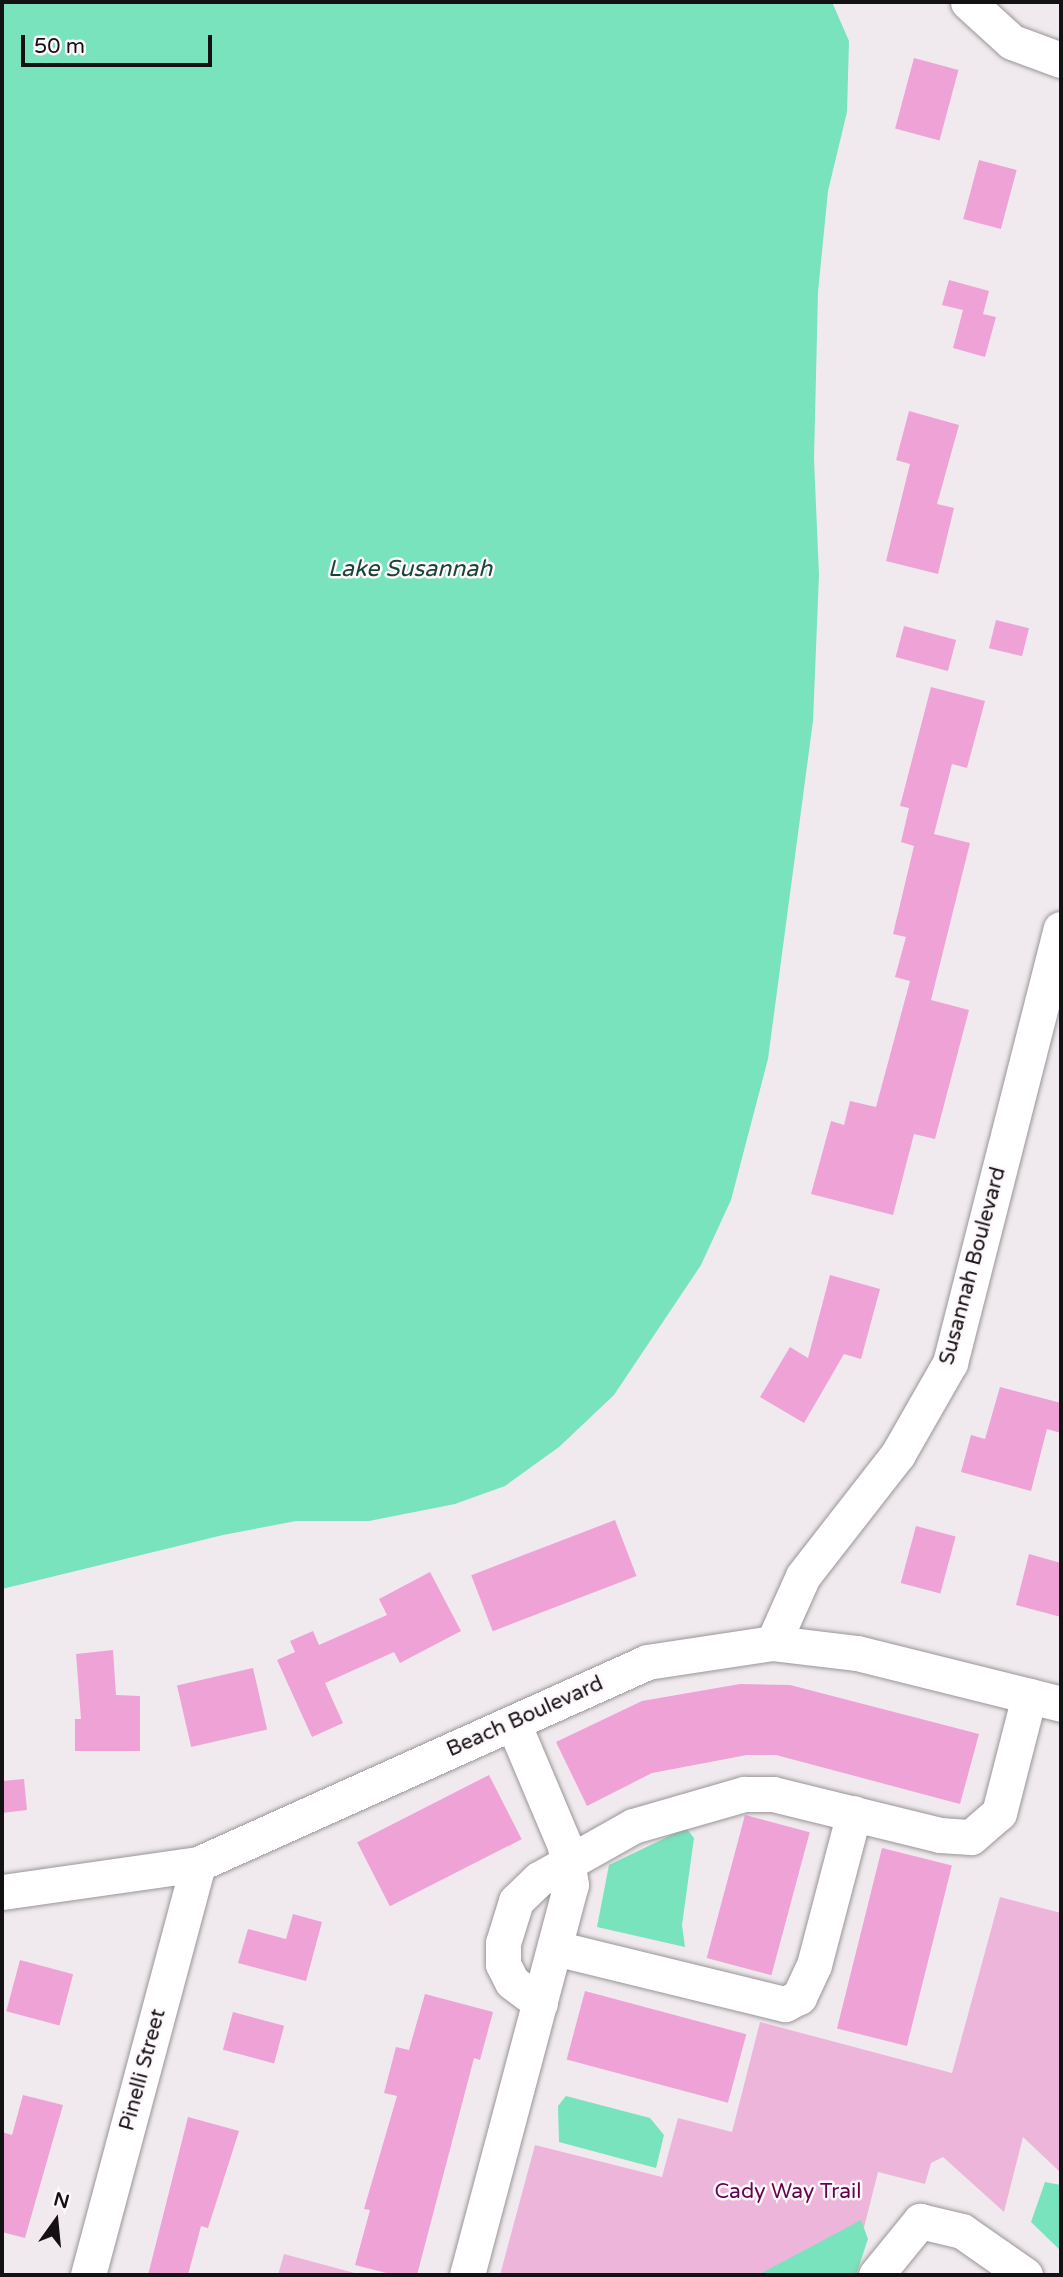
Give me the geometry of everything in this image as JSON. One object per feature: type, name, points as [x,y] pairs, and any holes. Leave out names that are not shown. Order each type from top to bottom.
[{"type":"street","points":[[968,2],[985,22],[1012,42],[1061,60]]},
{"type":"street","name":"Susannah Boulevard","points":[[773,1643],[803,1576],[898,1454],[950,1363],[1061,929]]},
{"type":"street","name":"Beach Boulevard","points":[[2,1892],[198,1864],[647,1662],[773,1643],[858,1653],[1045,1700]]},
{"type":"street","points":[[540,2003],[512,1982],[503,1964],[503,1943],[508,1920],[526,1888],[569,1862],[633,1825],[744,1794],[773,1794],[940,1835],[971,1837],[985,1830],[999,1813],[1045,1700]]},
{"type":"street","points":[[467,2275],[571,1885],[569,1862],[513,1723]]},
{"type":"street","points":[[555,1948],[785,2004],[799,1997],[814,1965],[854,1814]]},
{"type":"street","name":"Pinelli Street","points":[[88,2275],[198,1864]]},
{"type":"street","points":[[876,2275],[920,2221],[962,2231],[1025,2275]]},
{"type":"green space","name":"Cady Way Trail","points":[[1000,1897],[1061,1913],[1061,2173],[1023,2137],[1004,2212],[943,2157],[931,2163],[925,2184],[878,2172],[852,2275],[500,2275],[535,2145],[662,2177],[678,2118],[732,2132],[760,2022],[952,2073]]},
{"type":"green space","points":[[284,2254],[362,2275],[278,2275]]},
{"type":"water","name":"Lake Susannah","points":[[2,2],[832,2],[849,41],[847,112],[828,191],[818,292],[814,459],[819,575],[813,721],[768,1059],[731,1200],[701,1265],[614,1395],[559,1447],[505,1486],[455,1504],[369,1521],[296,1521],[223,1535],[2,1589]]},
{"type":"water","points":[[686,1828],[694,1838],[682,1925],[685,1947],[597,1927],[609,1865]]},
{"type":"water","points":[[566,2096],[650,2118],[664,2135],[656,2168],[559,2142],[558,2106]]},
{"type":"water","points":[[1045,2182],[1061,2185],[1061,2251],[1031,2222]]},
{"type":"water","points":[[861,2220],[868,2239],[856,2275],[758,2275]]},
{"type":"building","points":[[914,58],[958,70],[940,140],[895,129]]},
{"type":"building","points":[[979,160],[1017,170],[1001,229],[963,219]]},
{"type":"building","points":[[949,280],[989,291],[983,314],[996,317],[985,357],[953,348],[963,310],[942,305]]},
{"type":"building","points":[[909,411],[959,425],[937,504],[954,508],[938,574],[886,561],[910,464],[896,460]]},
{"type":"building","points":[[996,620],[1029,628],[1022,656],[989,648]]},
{"type":"building","points":[[904,626],[956,640],[948,671],[896,657]]},
{"type":"building","points":[[931,687],[985,701],[967,768],[952,764],[934,834],[970,843],[931,1000],[969,1010],[935,1139],[914,1134],[893,1215],[811,1194],[831,1121],[844,1125],[850,1101],[876,1107],[910,981],[895,977],[906,937],[893,934],[914,846],[901,842],[909,808],[900,806]]},
{"type":"building","points":[[830,1275],[880,1289],[861,1359],[844,1354],[804,1423],[760,1397],[790,1347],[808,1358]]},
{"type":"building","points":[[1000,1387],[1061,1403],[1061,1433],[1047,1429],[1031,1491],[961,1472],[971,1435],[985,1439]]},
{"type":"building","points":[[615,1520],[637,1576],[493,1631],[471,1575]]},
{"type":"building","points":[[916,1526],[956,1537],[940,1594],[901,1583]]},
{"type":"building","points":[[1029,1554],[1061,1563],[1061,1617],[1016,1605]]},
{"type":"building","points":[[430,1572],[461,1631],[400,1663],[394,1652],[325,1683],[343,1723],[312,1737],[277,1660],[295,1652],[290,1641],[313,1631],[319,1645],[387,1615],[379,1599]]},
{"type":"building","points":[[113,1650],[116,1695],[140,1696],[140,1751],[75,1751],[75,1719],[81,1719],[76,1654]]},
{"type":"building","points":[[253,1668],[267,1729],[191,1747],[177,1686]]},
{"type":"building","points":[[740,1684],[790,1685],[979,1734],[960,1804],[776,1755],[747,1755],[652,1773],[587,1806],[556,1742],[642,1701]]},
{"type":"building","points":[[489,1775],[522,1839],[390,1906],[357,1842]]},
{"type":"building","points":[[24,1779],[27,1810],[2,1813],[2,1781]]},
{"type":"building","points":[[745,1815],[810,1832],[771,1975],[707,1958]]},
{"type":"building","points":[[882,1848],[952,1865],[907,2046],[837,2028]]},
{"type":"building","points":[[293,1914],[322,1922],[306,1981],[238,1963],[248,1929],[286,1939]]},
{"type":"building","points":[[20,1960],[73,1974],[59,2025],[6,2011]]},
{"type":"building","points":[[585,1991],[746,2034],[728,2103],[567,2060]]},
{"type":"building","points":[[425,1994],[493,2012],[480,2060],[474,2058],[417,2275],[394,2275],[355,2265],[370,2210],[364,2209],[397,2096],[384,2093],[396,2047],[409,2050]]},
{"type":"building","points":[[233,2012],[284,2026],[274,2063],[223,2050]]},
{"type":"building","points":[[23,2095],[63,2105],[25,2238],[2,2232],[2,2132],[12,2135]]},
{"type":"building","points":[[188,2117],[239,2131],[208,2228],[201,2226],[188,2275],[148,2275]]}]
